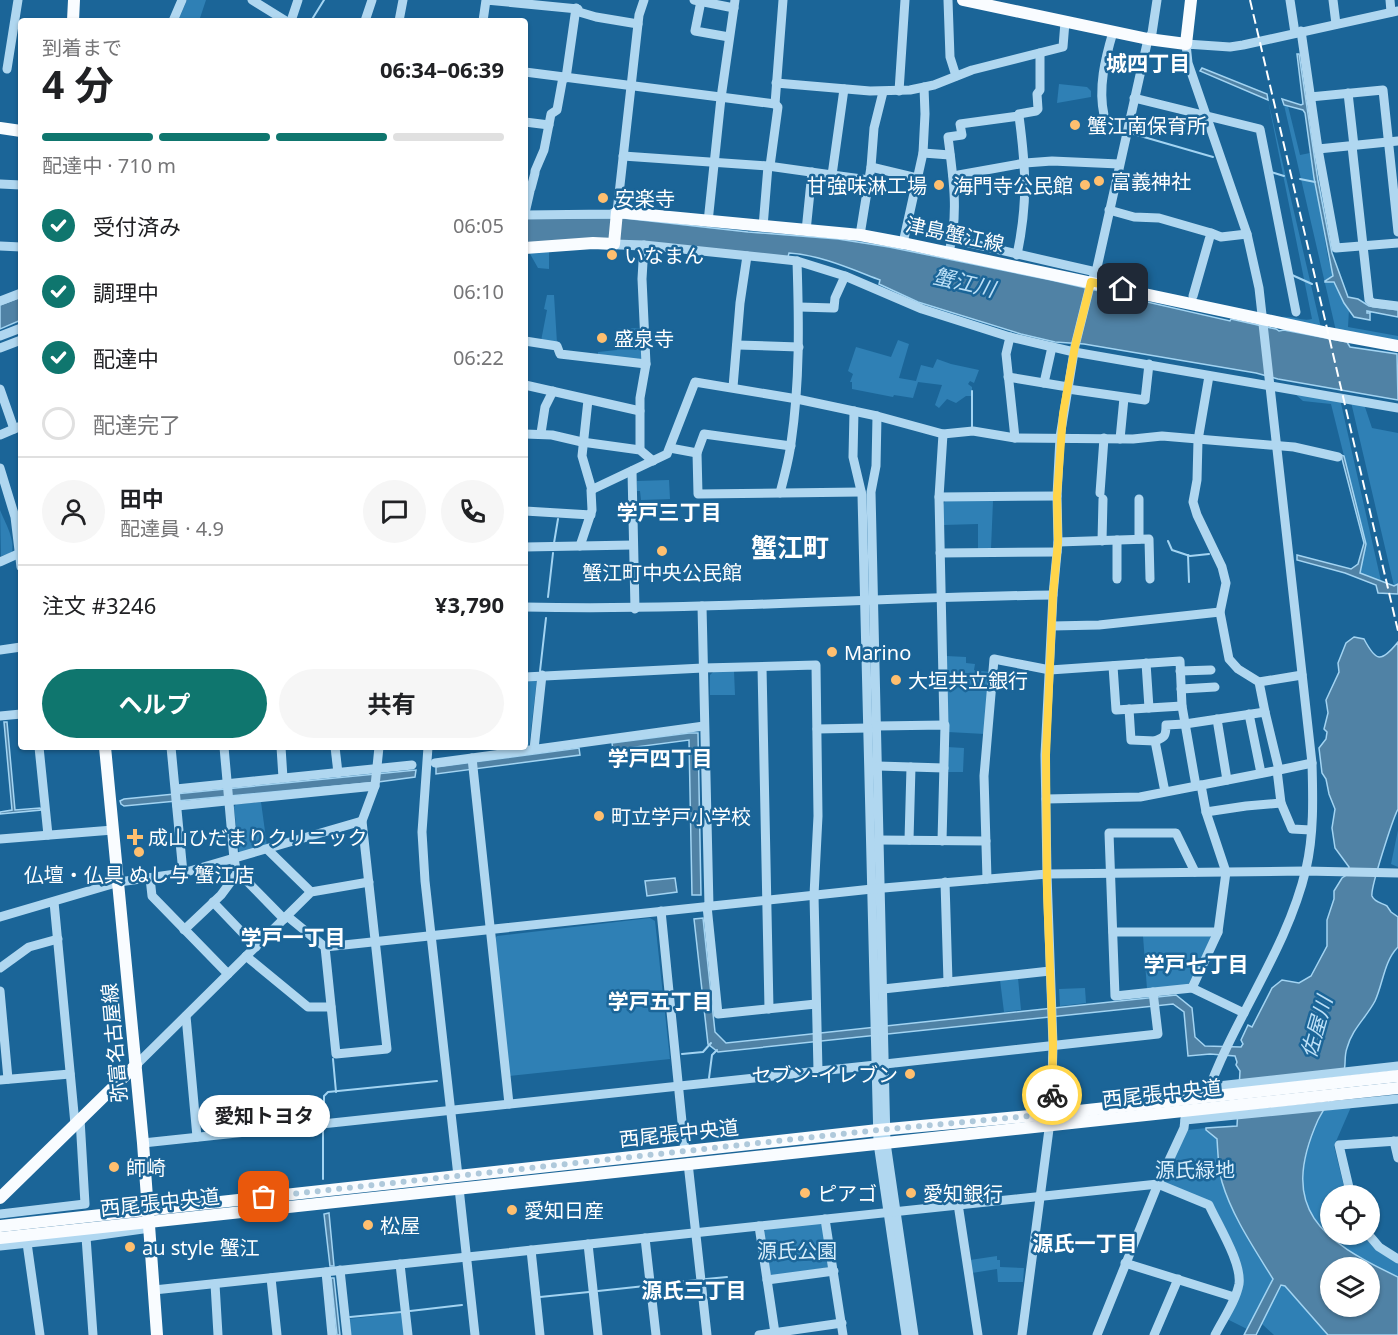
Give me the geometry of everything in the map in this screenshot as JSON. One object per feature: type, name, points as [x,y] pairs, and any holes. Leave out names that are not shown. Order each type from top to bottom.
[{"type":"main road","points":[[73,0],[73,18]]},
{"type":"main road","points":[[963,0],[1148,39],[1186,44],[1191,0]]},
{"type":"main road","points":[[0,128],[18,131]]},
{"type":"main road","points":[[528,250],[614,242],[617,212]]},
{"type":"main road","name":"津島蟹江線","points":[[617,212],[860,236],[903,243],[1092,280],[1264,322],[1398,346]]},
{"type":"main road","name":"弥富名古屋線","points":[[105,750],[136,1065],[158,1335]]},
{"type":"main road","points":[[0,1198],[136,1065]]},
{"type":"main road","name":"西尾張中央道","points":[[687,1157],[882,1143],[1398,1076]]},
{"type":"main road","name":"西尾張中央道","points":[[1341,1082],[1398,1088]]},
{"type":"main road","name":"西尾張中央道","points":[[0,1238],[149,1210],[459,1182],[687,1157],[882,1130],[1185,1115],[1213,1099]]},
{"type":"main road","name":"西尾張中央道","points":[[0,1226],[150,1225],[459,1182]]},
{"type":"street","points":[[7,69],[18,0]]},
{"type":"street","points":[[174,18],[182,0]]},
{"type":"street","points":[[252,0],[281,18]]},
{"type":"street","points":[[292,18],[298,0]]},
{"type":"street","points":[[366,18],[372,0]]},
{"type":"street","points":[[400,18],[403,0]]},
{"type":"street","points":[[483,18],[486,0],[578,6]]},
{"type":"street","points":[[528,214],[611,214],[617,212],[638,24],[644,0]]},
{"type":"street","points":[[763,227],[778,107],[775,104],[783,0]]},
{"type":"street","points":[[899,91],[905,0]]},
{"type":"street","points":[[948,0],[950,57],[956,76]]},
{"type":"street","points":[[1022,1335],[1050,1120],[1053,1045],[1046,799],[1053,595],[1058,547],[1057,496],[1060,437],[1075,349],[1148,39],[1152,33],[1157,0]]},
{"type":"street","points":[[1290,0],[1310,97],[1335,248],[1398,243]]},
{"type":"street","points":[[1333,0],[1336,24]]},
{"type":"street","points":[[1390,0],[1394,12],[1230,47],[1186,44],[1188,63],[1247,234],[1260,288],[1312,763],[1311,830],[1305,871],[1286,926],[1223,1057],[1213,1099],[1327,1107],[1398,1099]]},
{"type":"street","points":[[708,222],[721,98],[735,4],[698,1],[695,31],[729,38]]},
{"type":"street","points":[[578,6],[579,12],[638,24]]},
{"type":"street","points":[[528,200],[537,162],[544,150],[551,114],[557,110],[578,6]]},
{"type":"street","points":[[776,83],[883,92],[934,86],[956,76],[1063,47],[1065,22]]},
{"type":"street","points":[[1104,115],[1100,98],[1113,32]]},
{"type":"street","points":[[949,252],[955,198],[948,137],[962,135],[960,124],[1019,116],[1019,114],[1036,111],[1038,109],[1037,94],[1040,90],[1040,52]]},
{"type":"street","points":[[528,72],[775,104]]},
{"type":"street","points":[[903,243],[923,153],[924,87]]},
{"type":"street","points":[[832,175],[844,89]]},
{"type":"street","points":[[1310,97],[1383,90],[1394,142],[1398,232]]},
{"type":"street","points":[[860,236],[871,167],[874,129],[883,92]]},
{"type":"street","points":[[1348,93],[1369,300],[1373,303],[1398,306]]},
{"type":"street","points":[[1134,98],[1260,129],[1296,312]]},
{"type":"street","points":[[1017,255],[1024,223],[1026,187],[1019,116]]},
{"type":"street","points":[[528,122],[549,125]]},
{"type":"street","points":[[1317,149],[1394,142]]},
{"type":"street","points":[[923,153],[950,155]]},
{"type":"street","points":[[623,156],[769,166],[868,180]]},
{"type":"street","points":[[953,176],[1025,163],[1052,161],[1119,164]]},
{"type":"street","points":[[871,167],[917,178]]},
{"type":"street","points":[[806,231],[812,172]]},
{"type":"street","points":[[0,184],[18,185]]},
{"type":"street","points":[[1109,210],[1134,217],[1159,218],[1221,237],[1247,234]]},
{"type":"street","points":[[1193,296],[1211,233]]},
{"type":"street","points":[[952,239],[1017,255],[1092,280]]},
{"type":"street","points":[[614,242],[797,261],[845,276],[922,309],[1010,337],[1209,376],[1270,384],[1398,408]]},
{"type":"street","points":[[640,450],[642,414],[640,411],[646,364],[642,279],[644,245]]},
{"type":"street","points":[[0,246],[18,247]]},
{"type":"street","points":[[733,387],[740,303],[747,256]]},
{"type":"street","points":[[780,493],[791,446],[797,399],[799,307],[797,261]]},
{"type":"street","points":[[799,307],[834,308],[835,298],[845,276]]},
{"type":"street","points":[[0,301],[18,294]]},
{"type":"street","points":[[0,336],[18,329]]},
{"type":"street","points":[[1010,337],[1006,354],[1014,438]]},
{"type":"street","points":[[0,348],[18,341]]},
{"type":"street","points":[[528,341],[557,346],[560,354],[574,357],[646,364]]},
{"type":"street","points":[[737,345],[799,347]]},
{"type":"street","points":[[1044,383],[1052,347]]},
{"type":"street","points":[[1008,377],[1144,400],[1149,364]]},
{"type":"street","points":[[1209,376],[1198,440],[1197,480],[1193,502],[1226,583],[1220,612],[1229,659],[1238,669],[1259,682],[1302,675]]},
{"type":"street","points":[[592,490],[667,454],[696,382],[854,411],[942,434],[973,431],[1014,438],[1120,439],[1162,436],[1294,447],[1338,457]]},
{"type":"street","points":[[528,387],[640,411]]},
{"type":"street","points":[[0,389],[18,427],[0,435]]},
{"type":"street","points":[[541,433],[545,407],[553,391]]},
{"type":"street","points":[[1120,439],[1124,398]]},
{"type":"street","points":[[580,546],[591,515],[592,490],[583,463],[582,442],[588,400]]},
{"type":"street","points":[[854,411],[853,457],[864,493],[869,599],[882,1143],[914,1335]]},
{"type":"street","points":[[864,493],[876,466],[877,416]]},
{"type":"street","points":[[528,434],[541,433],[582,442],[640,450],[653,461]]},
{"type":"street","points":[[791,446],[704,434],[697,453],[698,494],[864,493]]},
{"type":"street","points":[[942,434],[939,497],[944,725],[942,840]]},
{"type":"street","points":[[1102,541],[1104,438]]},
{"type":"street","points":[[670,448],[697,453]]},
{"type":"street","points":[[0,468],[18,516]]},
{"type":"street","points":[[632,471],[635,609]]},
{"type":"street","points":[[939,497],[1057,496]]},
{"type":"street","points":[[1139,499],[1139,539]]},
{"type":"street","points":[[528,511],[591,515]]},
{"type":"street","points":[[940,553],[1058,547],[1102,541],[1149,539],[1150,579]]},
{"type":"street","points":[[1117,540],[1117,579]]},
{"type":"street","points":[[528,547],[633,545]]},
{"type":"street","points":[[0,562],[18,554]]},
{"type":"street","points":[[528,607],[635,609],[869,599],[1053,595]]},
{"type":"street","points":[[702,606],[708,906],[718,1014],[816,1004]]},
{"type":"street","points":[[1052,626],[1100,625],[1220,612]]},
{"type":"street","points":[[0,650],[18,647]]},
{"type":"street","points":[[987,879],[984,776],[994,659],[1050,670],[1180,661],[1182,706],[1198,785],[1226,872],[1218,932],[1192,988]]},
{"type":"street","points":[[1146,663],[1149,708]]},
{"type":"street","points":[[528,677],[816,665],[818,816],[814,895],[818,1071]]},
{"type":"street","points":[[1113,666],[1116,710],[1182,706]]},
{"type":"street","points":[[762,667],[769,1009]]},
{"type":"street","points":[[1180,671],[1211,670]]},
{"type":"street","points":[[534,749],[542,675]]},
{"type":"street","points":[[1259,682],[1278,770],[1281,803],[1293,829],[1311,830]]},
{"type":"street","points":[[1181,689],[1215,687]]},
{"type":"street","points":[[1129,709],[1131,740],[1155,741],[1166,734],[1166,724],[1185,724],[1265,712]]},
{"type":"street","points":[[0,716],[18,714]]},
{"type":"street","points":[[1249,714],[1261,773]]},
{"type":"street","points":[[1217,719],[1227,780]]},
{"type":"street","points":[[817,729],[944,725]]},
{"type":"street","points":[[435,763],[473,763],[534,749],[704,726]]},
{"type":"street","points":[[872,727],[878,766],[879,840],[876,888],[883,989],[880,1025]]},
{"type":"street","points":[[1155,741],[1165,792]]},
{"type":"street","points":[[39,750],[48,835]]},
{"type":"street","points":[[171,750],[183,873]]},
{"type":"street","points":[[224,750],[236,869],[286,917],[325,947],[876,888],[1047,874],[1305,871],[1398,873]]},
{"type":"street","points":[[281,750],[284,778]]},
{"type":"street","points":[[335,750],[338,773]]},
{"type":"street","points":[[325,947],[336,1054],[387,1049],[362,821],[377,778],[379,750]]},
{"type":"street","points":[[428,750],[422,832],[425,880],[476,1335]]},
{"type":"street","points":[[473,763],[509,1104]]},
{"type":"street","points":[[1046,799],[1140,797],[1312,763]]},
{"type":"street","points":[[176,798],[377,778],[412,765]]},
{"type":"street","points":[[878,766],[944,768]]},
{"type":"street","points":[[909,840],[911,767]]},
{"type":"street","points":[[176,798],[228,792],[284,778],[338,773],[377,778]]},
{"type":"street","points":[[1206,812],[1281,803]]},
{"type":"street","points":[[0,917],[119,882],[183,873],[362,821]]},
{"type":"street","points":[[0,839],[113,830]]},
{"type":"street","points":[[1195,872],[1176,833],[1109,833],[1115,996],[1153,994],[1192,988],[1244,1014]]},
{"type":"street","points":[[879,840],[986,841]]},
{"type":"street","points":[[268,849],[311,892]]},
{"type":"street","points":[[184,930],[213,902],[238,872]]},
{"type":"street","points":[[150,878],[152,896],[228,975]]},
{"type":"street","points":[[136,1065],[311,892],[369,882]]},
{"type":"street","points":[[945,882],[948,982]]},
{"type":"street","points":[[0,1214],[85,1204],[54,902]]},
{"type":"street","points":[[213,902],[256,947]]},
{"type":"street","points":[[661,911],[707,1335]]},
{"type":"street","points":[[1113,932],[1218,932]]},
{"type":"street","points":[[0,968],[29,947],[58,939]]},
{"type":"street","points":[[246,957],[308,1007],[331,1007]]},
{"type":"street","points":[[883,989],[1050,971]]},
{"type":"street","points":[[0,991],[4,1080],[70,1074]]},
{"type":"street","points":[[143,1143],[1158,1034],[1153,994]]},
{"type":"street","points":[[186,1016],[197,1137]]},
{"type":"street","points":[[1341,1082],[1398,1066]]},
{"type":"street","points":[[1097,1335],[1158,1184],[1184,1128],[1185,1115]]},
{"type":"street","points":[[1349,1185],[1339,1144],[1396,1141],[1398,1158]]},
{"type":"street","points":[[154,1290],[1158,1184],[1209,1205],[1238,1268],[1239,1282],[1234,1297],[1215,1335]]},
{"type":"street","points":[[958,1204],[978,1335]]},
{"type":"street","points":[[892,1211],[906,1335]]},
{"type":"street","points":[[825,1219],[843,1335]]},
{"type":"street","points":[[0,1246],[86,1237],[150,1225]]},
{"type":"street","points":[[759,1226],[775,1333]]},
{"type":"street","points":[[86,1237],[93,1335]]},
{"type":"street","points":[[645,1238],[656,1335]]},
{"type":"street","points":[[27,1243],[40,1335]]},
{"type":"street","points":[[588,1244],[598,1335]]},
{"type":"street","points":[[1377,1245],[1398,1259]]},
{"type":"street","points":[[531,1250],[540,1335]]},
{"type":"street","points":[[1125,1263],[1234,1297]]},
{"type":"street","points":[[400,1264],[408,1335]]},
{"type":"street","points":[[340,1270],[347,1335]]},
{"type":"street","points":[[767,1280],[834,1271]]},
{"type":"street","points":[[326,1272],[332,1335]]},
{"type":"street","points":[[271,1278],[277,1335]]},
{"type":"street","points":[[1154,1335],[1178,1279]]},
{"type":"street","points":[[215,1284],[218,1335]]},
{"type":"street","points":[[759,1335],[842,1323]]},
{"type":"green space","points":[[187,0],[206,0],[200,18],[179,18]]},
{"type":"green space","points":[[1059,84],[1087,87],[1091,91],[1091,97],[1057,103]]},
{"type":"green space","points":[[1268,100],[1321,328],[1278,318],[1312,319]]},
{"type":"green space","points":[[1284,105],[1288,106],[1300,155],[1310,153],[1328,258],[1334,277],[1325,280],[1334,282],[1349,310],[1348,327],[1398,336],[1398,343],[1336,331]]},
{"type":"green space","points":[[549,250],[549,269],[538,268],[529,252]]},
{"type":"green space","points":[[547,295],[554,295],[557,343],[541,341],[547,310],[544,309]]},
{"type":"green space","points":[[642,328],[643,361],[598,356],[598,352],[617,350],[616,329]]},
{"type":"green space","points":[[898,340],[909,344],[899,378],[916,381],[921,365],[933,368],[937,359],[979,370],[974,383],[970,381],[968,384],[972,387],[972,396],[966,396],[956,403],[947,399],[939,408],[935,405],[942,385],[918,382],[913,398],[894,395],[893,397],[852,389],[852,382],[850,382],[853,374],[848,371],[856,347],[891,357]]},
{"type":"green space","points":[[1294,393],[1340,399],[1381,581],[1360,573],[1366,544],[1331,404],[1303,401]]},
{"type":"green space","points":[[1351,402],[1364,404],[1372,428],[1398,433],[1398,584],[1394,586]]},
{"type":"green space","points":[[669,480],[670,499],[641,500],[640,491],[637,491],[637,481]]},
{"type":"green space","points":[[945,501],[993,501],[991,549],[978,549],[978,524],[943,525]]},
{"type":"green space","points":[[0,510],[13,547],[12,553],[1,556]]},
{"type":"green space","points":[[946,656],[966,657],[966,663],[975,664],[974,670],[990,672],[985,734],[948,732]]},
{"type":"green space","points":[[734,671],[735,695],[710,695],[710,675],[713,672]]},
{"type":"green space","points":[[537,679],[529,746],[528,746],[528,680]]},
{"type":"green space","points":[[947,747],[964,748],[963,772],[946,772]]},
{"type":"green space","points":[[261,802],[267,846],[241,854],[234,807],[236,804]]},
{"type":"green space","points":[[1398,830],[1398,867],[1391,864]]},
{"type":"green space","points":[[650,918],[655,921],[670,1059],[509,1076],[494,940],[497,936]]},
{"type":"green space","points":[[1210,935],[1211,938],[1191,982],[1186,985],[1147,989],[1143,936]]},
{"type":"green space","points":[[1018,978],[1021,1010],[1004,1012],[1000,980]]},
{"type":"green space","points":[[1085,988],[1086,1003],[1060,1006],[1059,989]]},
{"type":"green space","points":[[1351,1107],[1334,1146],[1344,1185],[1320,1185],[1320,1226],[1311,1214],[1304,1194],[1304,1171],[1310,1143],[1323,1111]]},
{"type":"green space","name":"源氏緑地","points":[[1206,1128],[1217,1139],[1221,1179],[1226,1195],[1285,1286],[1328,1335],[1274,1335],[1252,1318],[1247,1329],[1227,1319],[1242,1282],[1211,1202],[1165,1183],[1163,1179],[1188,1130]]},
{"type":"green space","name":"源氏公園","points":[[820,1223],[824,1226],[830,1267],[772,1276],[764,1232],[766,1229]]},
{"type":"green space","points":[[1341,1245],[1372,1245],[1398,1263],[1398,1277],[1380,1268],[1380,1257],[1360,1257]]},
{"type":"green space","points":[[997,1256],[997,1260],[1000,1260],[1000,1267],[1024,1268],[1023,1282],[998,1282],[997,1269],[972,1273],[970,1260]]},
{"type":"green space","points":[[402,1313],[405,1335],[351,1335],[349,1319]]},
{"type":"water","points":[[1297,54],[1299,54],[1318,181],[1332,253],[1348,297],[1358,299],[1369,306],[1398,310],[1398,317],[1367,311],[1370,313],[1370,320],[1354,317],[1334,282],[1325,282],[1333,276],[1314,178],[1305,113],[1303,110],[1284,105],[1282,99],[1303,104]]},
{"type":"water","points":[[1202,68],[1267,94],[1268,100],[1200,71]]},
{"type":"water","name":"蟹江川","points":[[528,218],[623,218],[838,239],[1051,280],[1230,321],[1231,319],[1279,331],[1347,342],[1350,347],[1397,354],[1398,400],[1256,373],[1084,344],[1055,342],[1021,334],[918,302],[879,284],[880,280],[835,263],[801,254],[789,253],[788,257],[528,244]]},
{"type":"water","points":[[18,298],[18,321],[0,329],[0,305]]},
{"type":"water","points":[[1341,455],[1344,456],[1366,544],[1360,573],[1394,586],[1398,584],[1398,594],[1378,593],[1376,585],[1345,573],[1297,560],[1297,555],[1351,569],[1358,564],[1364,543]]},
{"type":"water","name":"佐屋川","points":[[1354,637],[1364,639],[1372,652],[1379,657],[1387,654],[1398,642],[1398,809],[1378,868],[1372,896],[1398,917],[1398,947],[1387,966],[1375,1001],[1349,1041],[1342,1077],[1318,1120],[1307,1151],[1303,1177],[1305,1199],[1320,1225],[1320,1245],[1341,1245],[1360,1257],[1320,1257],[1320,1317],[1380,1317],[1380,1268],[1398,1277],[1398,1335],[1328,1335],[1285,1286],[1281,1285],[1256,1335],[1244,1335],[1273,1279],[1244,1232],[1226,1195],[1218,1160],[1217,1139],[1206,1130],[1206,1128],[1237,1126],[1240,1071],[1236,1065],[1235,1056],[1210,1054],[1188,1056],[1184,1012],[1173,1004],[718,1052],[708,1044],[694,919],[703,918],[715,1032],[726,1043],[1176,995],[1192,1008],[1195,1037],[1205,1046],[1241,1047],[1243,1044],[1241,1040],[1248,1025],[1252,1027],[1272,988],[1282,980],[1299,983],[1311,976],[1327,946],[1327,920],[1334,899],[1334,891],[1342,878],[1348,874],[1349,867],[1335,848],[1332,828],[1335,809],[1322,773],[1319,748],[1326,739],[1327,732],[1324,729],[1328,713],[1326,700],[1339,672],[1338,663],[1346,643]]},
{"type":"water","points":[[4,722],[7,722],[15,810],[40,808],[41,810],[0,814],[0,812],[12,810]]},
{"type":"water","points":[[698,733],[701,895],[692,895],[689,740],[613,750],[612,743]]},
{"type":"water","points":[[579,748],[580,755],[436,774],[436,767]]},
{"type":"water","points":[[416,770],[415,777],[378,782],[124,806],[120,801],[124,799]]},
{"type":"water","points":[[675,878],[677,892],[647,896],[645,881]]},
{"type":"water","points":[[329,1213],[334,1266],[330,1266],[324,1214]]},
{"type":"water","points":[[331,1278],[334,1278],[340,1335],[337,1335]]},
{"type":"waterway","points":[[313,18],[324,0]]},
{"type":"waterway","points":[[1130,133],[1213,157]]},
{"type":"waterway","points":[[1271,172],[1284,176]]},
{"type":"waterway","points":[[1300,179],[1315,182]]},
{"type":"waterway","points":[[1292,275],[1312,284]]},
{"type":"waterway","points":[[972,391],[972,427]]},
{"type":"waterway","points":[[554,543],[558,519]]},
{"type":"waterway","points":[[1168,541],[1172,550],[1190,556],[1209,554]]},
{"type":"waterway","points":[[548,597],[553,553]]},
{"type":"waterway","points":[[1188,555],[1189,582]]},
{"type":"waterway","points":[[540,671],[546,618]]},
{"type":"waterway","points":[[682,1054],[703,1052],[711,1043]]},
{"type":"waterway","points":[[709,1078],[712,1055],[717,1050]]},
{"type":"waterway","points":[[333,1059],[336,1092]]},
{"type":"waterway","points":[[324,1120],[324,1096],[328,1092],[437,1081]]},
{"type":"waterway","points":[[323,1128],[323,1179]]},
{"type":"waterway","points":[[706,1279],[727,1277]]},
{"type":"waterway","points":[[655,1285],[696,1280]]},
{"type":"waterway","points":[[598,1291],[645,1286]]},
{"type":"waterway","points":[[540,1297],[589,1292]]},
{"type":"waterway","points":[[410,1311],[462,1305]]},
{"type":"waterway","points":[[350,1317],[402,1312]]},
{"type":"railway","points":[[1250,0],[1398,631]]},
{"type":"way so far","points":[[264,1197],[878,1130],[1051,1114],[1052,1095]]},
{"type":"place","name":"蟹江南保育所","points":[[1075,125]]},
{"type":"place","name":"富義神社","points":[[1099,181]]},
{"type":"place","name":"甘強味淋工場","points":[[939,185]]},
{"type":"place","name":"海門寺公民館","points":[[1085,185]]},
{"type":"place","name":"安楽寺","points":[[603,198]]},
{"type":"place","name":"いなまん","points":[[612,255]]},
{"type":"place","name":"盛泉寺","points":[[602,338]]},
{"type":"place","name":"蟹江町中央公民館","points":[[662,551]]},
{"type":"place","name":"Marino","points":[[832,652]]},
{"type":"place","name":"大垣共立銀行","points":[[896,680]]},
{"type":"place","name":"町立学戸小学校","points":[[599,816]]},
{"type":"place","name":"成山ひだまりクリニック","points":[[135,837]]},
{"type":"place","name":"仏壇・仏具 ぬし与 蟹江店","points":[[139,852]]},
{"type":"place","name":"セブン-イレブン","points":[[910,1074]]},
{"type":"place","name":"師崎","points":[[114,1167]]},
{"type":"place","name":"ピアゴ","points":[[805,1193]]},
{"type":"place","name":"愛知銀行","points":[[911,1193]]},
{"type":"place","name":"愛知トヨタ","points":[[264,1197]]},
{"type":"place","name":"愛知日産","points":[[512,1210]]},
{"type":"place","name":"松屋","points":[[368,1225]]},
{"type":"place","name":"au style 蟹江","points":[[130,1247]]},
{"type":"district","name":"城四丁目","points":[[1148,63]]},
{"type":"district","name":"学戸三丁目","points":[[669,512]]},
{"type":"district","name":"蟹江町","points":[[790,547]]},
{"type":"district","name":"学戸四丁目","points":[[660,758]]},
{"type":"district","name":"学戸一丁目","points":[[293,937]]},
{"type":"district","name":"学戸七丁目","points":[[1196,964]]},
{"type":"district","name":"学戸五丁目","points":[[660,1001]]},
{"type":"district","name":"源氏一丁目","points":[[1085,1243]]},
{"type":"district","name":"源氏三丁目","points":[[694,1290]]},
{"type":"route","points":[[1052,1095],[1053,1045],[1047,893],[1046,755],[1053,595],[1058,542],[1057,496],[1060,437],[1075,346],[1091,282],[1123,289]]}]
